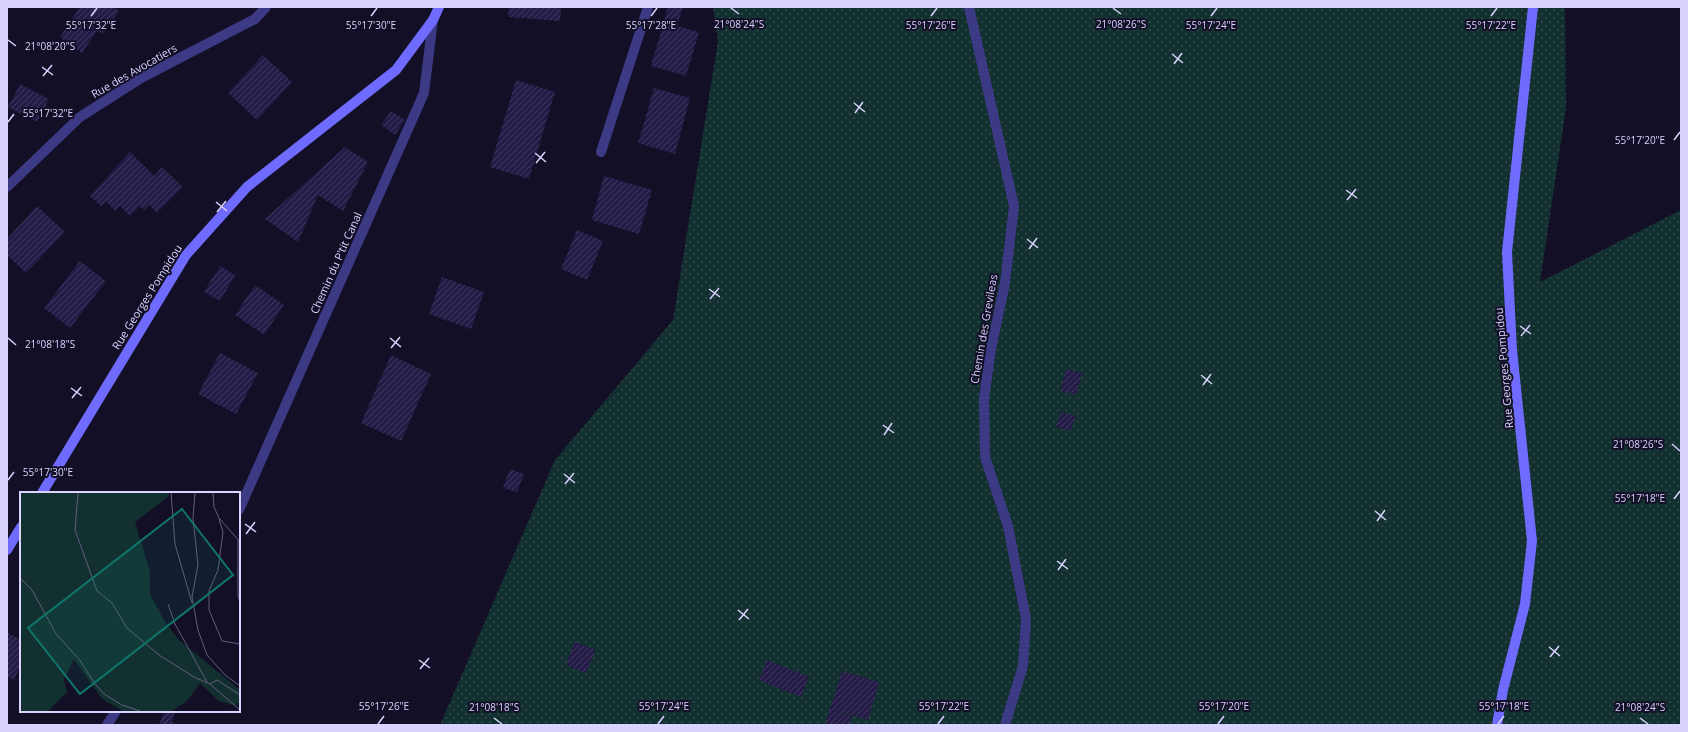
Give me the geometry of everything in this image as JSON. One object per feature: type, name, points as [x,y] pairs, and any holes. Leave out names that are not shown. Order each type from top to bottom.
[{"type":"main road","name":"Rue Georges Pompidou","points":[[43,492],[186,255],[247,187],[396,70],[433,20],[439,7]]},
{"type":"main road","name":"Rue Georges Pompidou","points":[[1497,725],[1503,690],[1525,604],[1532,542],[1512,350],[1507,252],[1533,7]]},
{"type":"main road","points":[[7,550],[20,529]]},
{"type":"street","name":"Rue des Avocatiers","points":[[7,187],[80,117],[141,78],[255,19],[266,7]]},
{"type":"street","points":[[601,152],[648,7]]},
{"type":"street","name":"Chemin des Grevileas","points":[[970,7],[1014,206],[1005,283],[991,349],[984,398],[985,457],[1008,526],[1026,620],[1023,666],[1005,725]]},
{"type":"street","name":"Chemin du P'tit Canal","points":[[240,508],[424,93],[433,20]]},
{"type":"street","points":[[107,725],[115,712]]},
{"type":"green space","points":[[713,7],[1565,7],[1566,108],[1540,282],[1681,210],[1681,725],[440,725],[555,460],[673,320],[718,41]]},
{"type":"building","points":[[80,7],[113,7],[119,11],[103,34],[97,31],[82,53],[60,37]]},
{"type":"building","points":[[509,7],[561,7],[560,21],[508,17]]},
{"type":"building","points":[[668,7],[683,7],[677,26],[699,32],[686,76],[651,66]]},
{"type":"building","points":[[263,55],[292,82],[257,120],[228,93]]},
{"type":"building","points":[[516,80],[555,92],[529,179],[490,167]]},
{"type":"building","points":[[20,84],[49,99],[37,122],[8,107]]},
{"type":"building","points":[[654,88],[690,98],[675,154],[638,143]]},
{"type":"building","points":[[391,111],[405,120],[395,135],[381,125]]},
{"type":"building","points":[[345,147],[368,162],[343,211],[318,195],[298,242],[265,219]]},
{"type":"building","points":[[130,152],[154,176],[162,167],[183,187],[157,213],[149,205],[144,210],[139,206],[130,216],[120,206],[115,211],[106,201],[101,206],[90,196]]},
{"type":"building","points":[[604,176],[652,190],[639,234],[592,220]]},
{"type":"building","points":[[37,206],[65,232],[26,273],[7,255],[7,239]]},
{"type":"building","points":[[577,230],[603,241],[587,280],[561,269]]},
{"type":"building","points":[[80,261],[106,281],[70,328],[44,308]]},
{"type":"building","points":[[220,266],[235,275],[220,301],[204,292]]},
{"type":"building","points":[[442,277],[484,292],[471,329],[429,314]]},
{"type":"building","points":[[255,285],[284,305],[264,335],[235,315]]},
{"type":"building","points":[[220,353],[258,373],[236,414],[198,394]]},
{"type":"building","points":[[391,355],[431,374],[401,441],[361,423]]},
{"type":"building","points":[[1066,369],[1082,373],[1076,395],[1060,390]]},
{"type":"building","points":[[1061,412],[1076,416],[1070,431],[1056,427]]},
{"type":"building","points":[[510,469],[524,474],[517,492],[503,488]]},
{"type":"building","points":[[7,632],[20,639],[20,667],[14,680],[7,677]]},
{"type":"building","points":[[575,642],[596,650],[586,673],[566,665]]},
{"type":"building","points":[[767,660],[809,677],[801,697],[759,680]]},
{"type":"building","points":[[842,671],[879,682],[868,720],[833,710],[852,717],[849,725],[825,725]]},
{"type":"building","points":[[164,712],[175,712],[172,722],[179,725],[159,725]]}]
